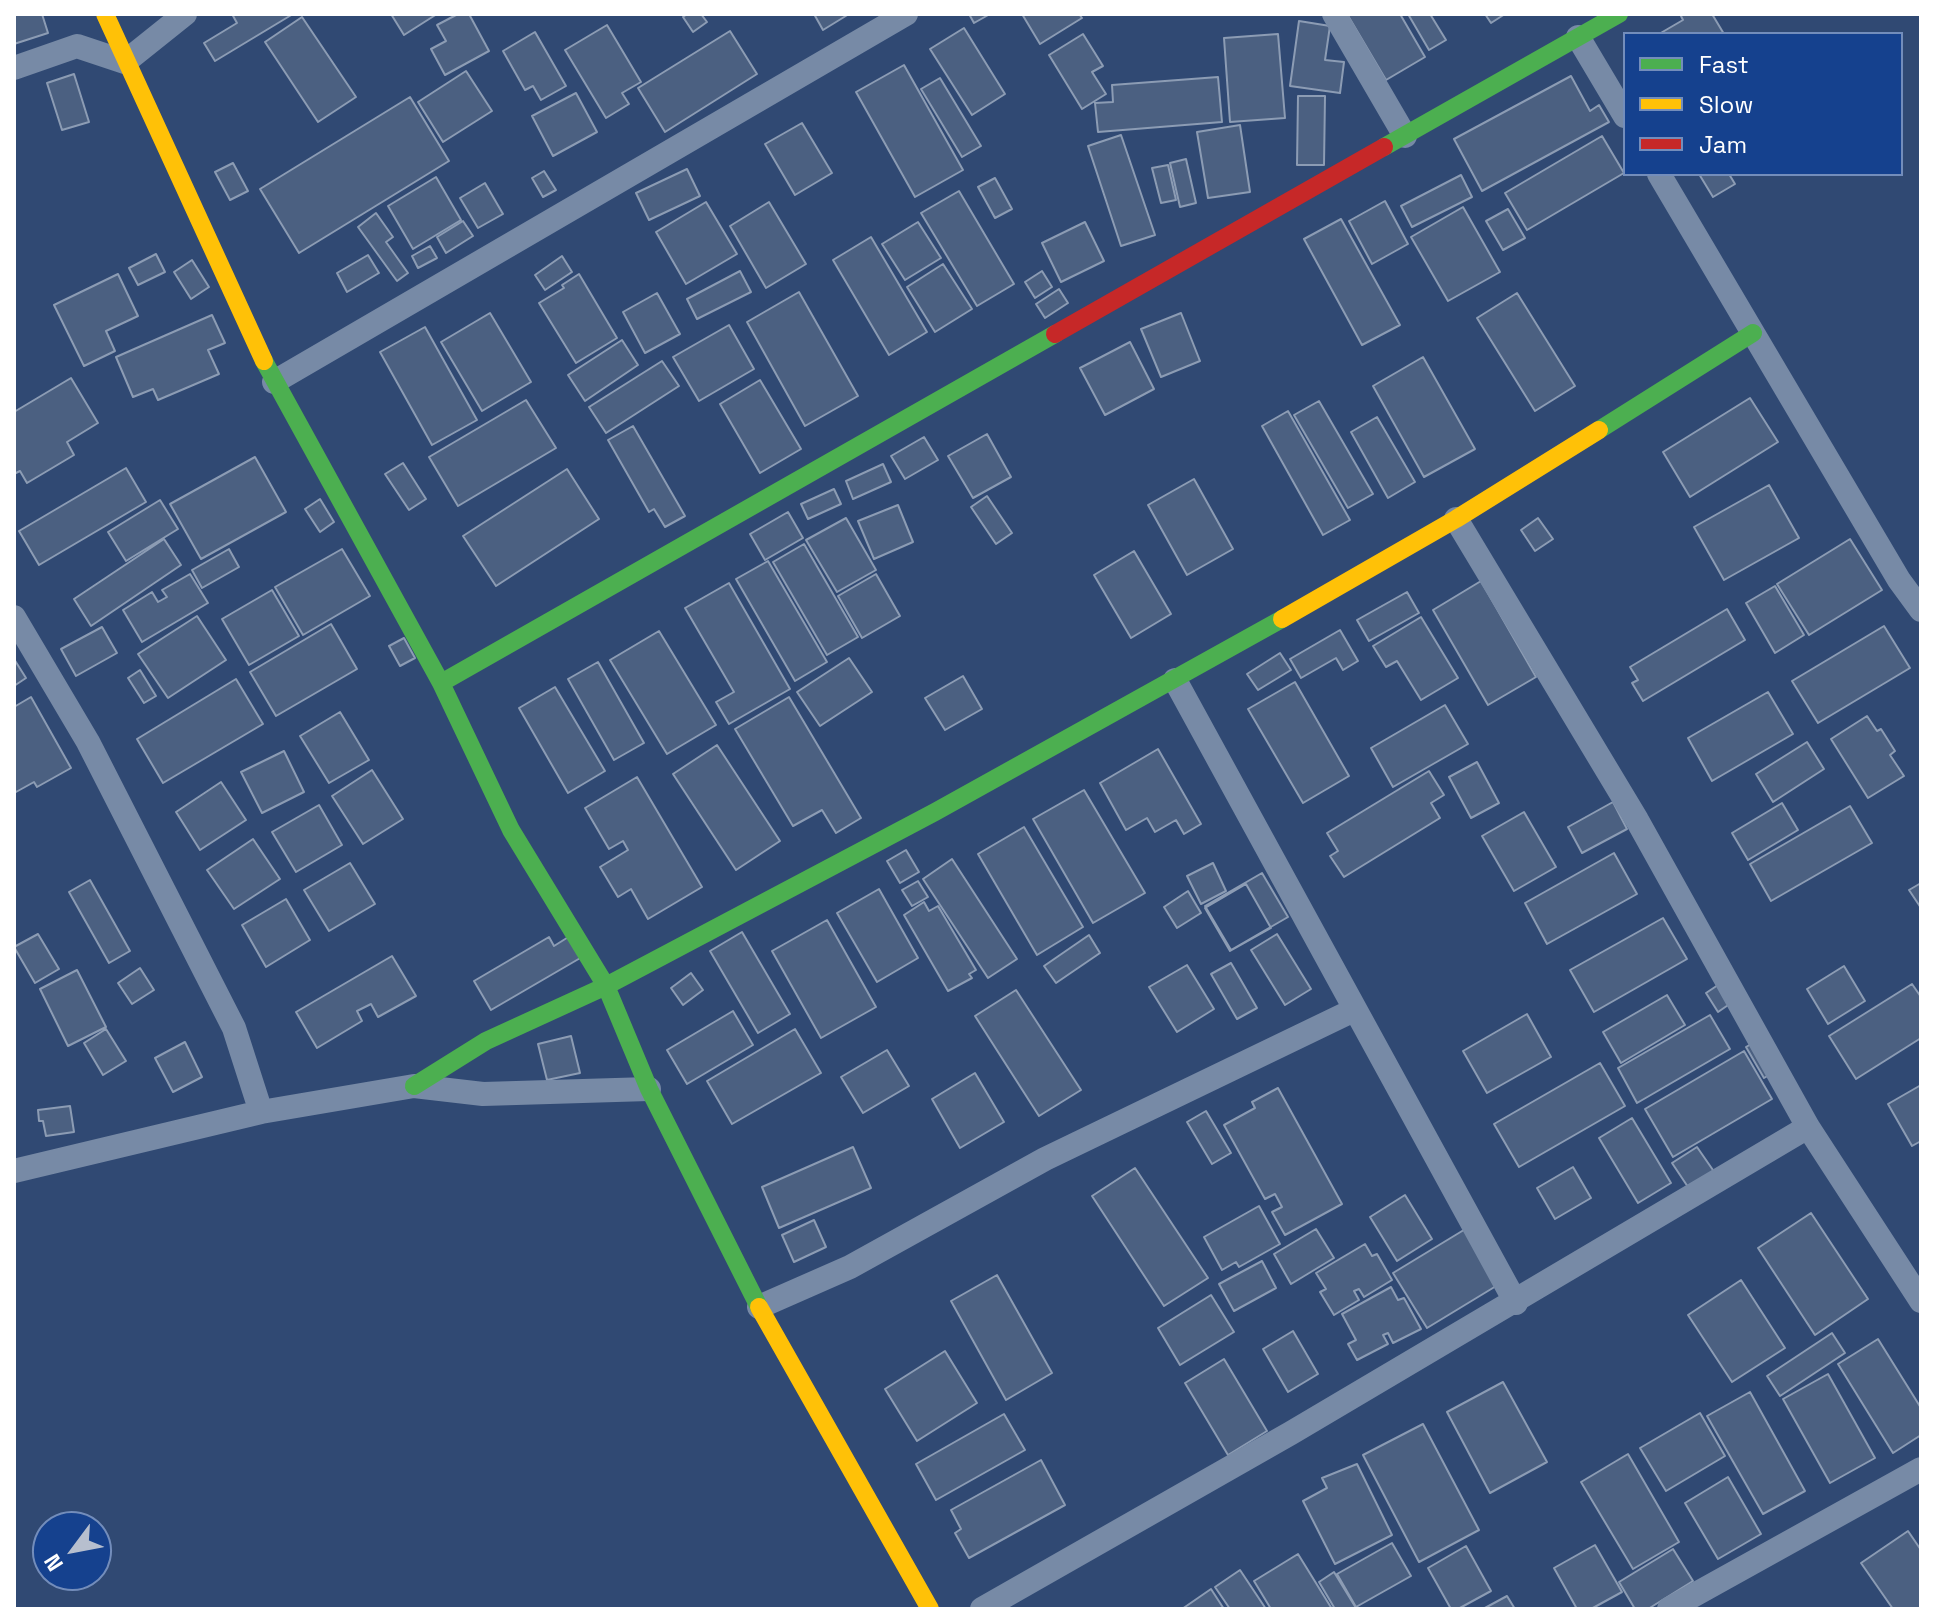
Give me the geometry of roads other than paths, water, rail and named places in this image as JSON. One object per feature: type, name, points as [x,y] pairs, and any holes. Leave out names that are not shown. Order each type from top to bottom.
[{"type":"street","points":[[105,14],[274,382],[441,683],[511,830],[606,986],[649,1089],[759,1307],[930,1609]]},
{"type":"street","points":[[125,62],[185,14]]},
{"type":"street","points":[[274,382],[870,24],[906,14]]},
{"type":"street","points":[[1334,14],[1405,136]]},
{"type":"street","points":[[441,683],[1617,14]]},
{"type":"street","points":[[1578,37],[1623,113]]},
{"type":"street","points":[[14,68],[77,46],[125,62]]},
{"type":"street","points":[[1660,176],[1899,580],[1921,610]]},
{"type":"street","points":[[414,1086],[486,1041],[606,986],[935,812],[1175,680],[1456,519],[1753,333]]},
{"type":"street","points":[[1456,519],[1637,820],[1808,1127],[1921,1301]]},
{"type":"street","points":[[14,617],[88,742],[234,1028],[261,1112]]},
{"type":"street","points":[[1175,680],[1516,1303]]},
{"type":"street","points":[[759,1307],[850,1267],[1045,1159],[1354,1010]]},
{"type":"street","points":[[14,1171],[261,1112],[414,1086],[483,1094],[649,1089]]},
{"type":"street","points":[[982,1609],[1516,1303],[1808,1127]]},
{"type":"street","points":[[1669,1609],[1921,1469]]}]
